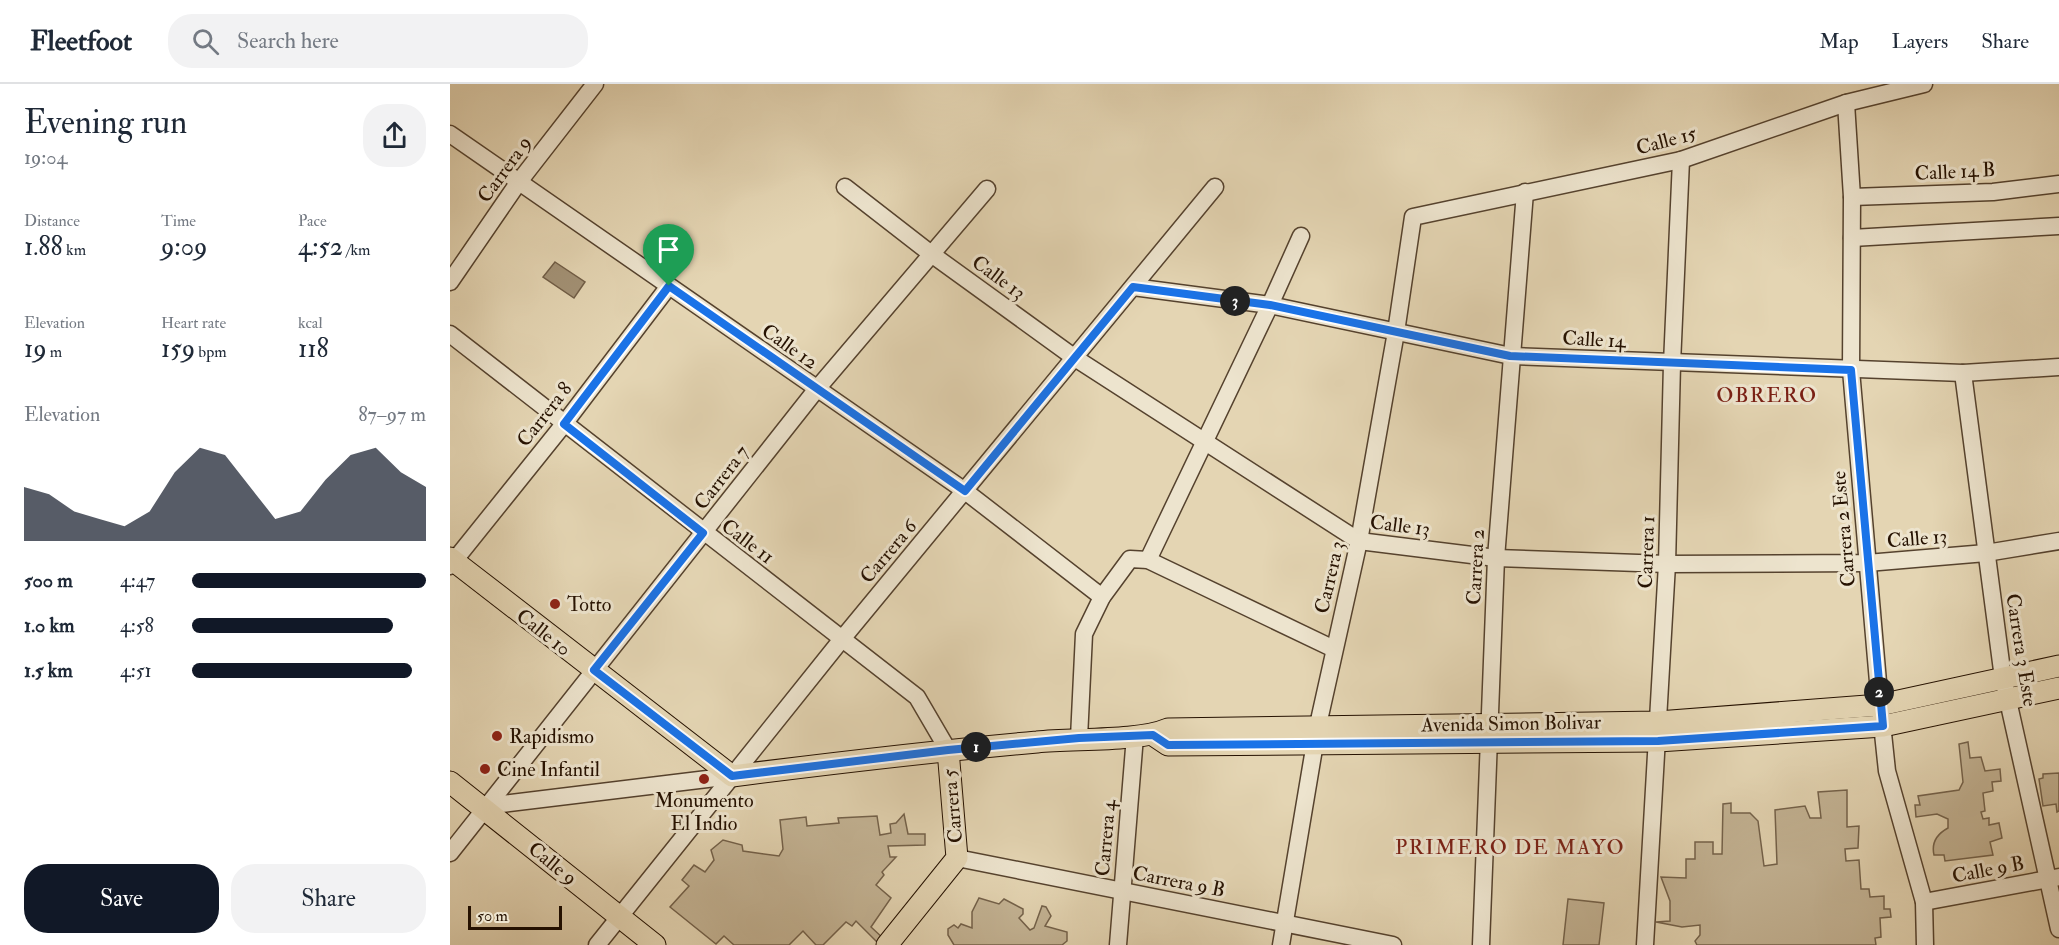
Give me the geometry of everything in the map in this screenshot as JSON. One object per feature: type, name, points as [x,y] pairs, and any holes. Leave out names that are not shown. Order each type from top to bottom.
[{"type":"main road","name":"Calle 10","points":[[451,562],[732,776]]},
{"type":"main road","name":"Avenida Simon Bolivar","points":[[1144,736],[1168,745],[1317,733],[1658,731],[1883,726],[2005,688],[2059,666]]},
{"type":"main road","name":"Avenida Simon Bolivar","points":[[1658,731],[2005,688],[2059,688]]},
{"type":"main road","points":[[732,776],[948,750],[1079,738],[1144,736]]},
{"type":"main road","name":"Carrera 5","points":[[887,945],[957,858],[948,750]]},
{"type":"main road","name":"Calle 9","points":[[450,782],[655,945]]},
{"type":"street","name":"Carrera 9","points":[[450,282],[518,183],[595,84]]},
{"type":"street","name":"Calle 15","points":[[1413,217],[1681,160],[1846,103],[1924,84]]},
{"type":"street","name":"Carrera 2 Este","points":[[1846,103],[1852,197],[1851,370],[1880,705],[1887,771],[1924,902],[1925,945]]},
{"type":"street","name":"Calle 12","points":[[450,134],[816,390],[965,491],[1102,597]]},
{"type":"street","name":"Carrera 1","points":[[1645,945],[1667,564],[1672,364],[1681,160]]},
{"type":"street","name":"Calle 14 B","points":[[1852,197],[1993,192],[2059,184]]},
{"type":"street","name":"Calle 13","points":[[845,187],[930,254],[1075,358],[1205,444],[1359,541],[1496,558],[1667,564],[1867,563],[1986,553],[2059,541]]},
{"type":"street","name":"Carrera 6","points":[[597,945],[842,639],[1215,187]]},
{"type":"street","name":"Carrera 7","points":[[450,853],[816,390],[987,189]]},
{"type":"street","name":"Carrera 2","points":[[1481,945],[1496,558],[1510,356],[1525,192]]},
{"type":"street","name":"Carrera 3","points":[[1281,945],[1317,733],[1359,541],[1396,333],[1413,217]]},
{"type":"street","points":[[1852,238],[2059,226]]},
{"type":"street","points":[[1148,560],[1205,444],[1300,236]]},
{"type":"street","name":"Carrera 8","points":[[451,562],[564,424],[669,286]]},
{"type":"street","name":"Calle 14","points":[[1133,287],[1270,305],[1510,356],[1672,364],[1963,373],[2059,367]]},
{"type":"street","name":"Calle 11","points":[[450,334],[916,697],[948,750]]},
{"type":"street","name":"Carrera 3 Este","points":[[1963,373],[2005,688],[2053,878],[2059,929]]},
{"type":"street","points":[[1079,738],[1084,634],[1102,597],[1130,559],[1148,560],[1334,649]]},
{"type":"street","name":"Carrera 4","points":[[1118,945],[1121,891],[1144,736]]},
{"type":"street","points":[[484,808],[732,776]]},
{"type":"street","name":"Carrera 9 B","points":[[957,858],[1393,945]]},
{"type":"street","name":"Calle 9 B","points":[[1924,902],[2053,878]]},
{"type":"shaded area","points":[[555,262],[585,282],[574,298],[543,277]]},
{"type":"shaded area","points":[[1968,742],[1970,758],[1981,757],[1985,771],[2000,769],[2001,781],[1992,782],[1993,791],[1983,793],[1985,811],[1981,812],[1983,819],[1989,818],[1989,825],[1999,823],[2002,838],[1990,842],[1993,855],[1945,861],[1944,855],[1934,855],[1933,846],[1938,836],[1948,828],[1948,819],[1937,814],[1916,817],[1915,805],[1920,805],[1918,796],[1959,790],[1963,782],[1959,744]]},
{"type":"shaded area","points":[[2059,773],[2059,811],[2057,812],[2056,804],[2043,806],[2039,779],[2043,778],[2043,774]]},
{"type":"shaded area","points":[[1847,790],[1847,827],[1859,826],[1858,848],[1845,849],[1846,861],[1859,860],[1861,889],[1869,889],[1870,897],[1884,896],[1884,909],[1890,909],[1891,917],[1880,918],[1881,937],[1875,938],[1876,945],[1697,945],[1695,941],[1700,935],[1700,925],[1682,927],[1656,922],[1670,921],[1670,901],[1661,877],[1686,878],[1686,859],[1695,859],[1695,842],[1713,842],[1713,854],[1722,854],[1723,804],[1731,803],[1731,813],[1750,813],[1758,821],[1764,866],[1777,864],[1775,810],[1805,806],[1810,818],[1821,818],[1818,792]]},
{"type":"shaded area","points":[[904,814],[908,834],[925,834],[925,845],[888,846],[890,857],[896,857],[882,872],[884,875],[876,885],[891,898],[871,927],[884,939],[880,945],[856,921],[852,926],[846,922],[823,945],[816,945],[803,931],[789,945],[734,945],[724,936],[716,944],[670,907],[689,886],[682,880],[694,865],[705,872],[714,860],[711,850],[723,840],[742,845],[743,851],[779,856],[783,849],[780,820],[806,817],[807,826],[839,823],[838,818],[877,816],[880,835],[891,833],[890,824],[896,823]]},
{"type":"shaded area","points":[[979,898],[999,904],[1004,899],[1023,909],[1023,914],[1019,918],[1030,930],[1034,928],[1042,906],[1046,907],[1051,916],[1045,926],[1067,932],[1067,941],[1062,945],[954,945],[948,935],[948,929],[954,925],[958,928],[961,924],[972,928],[972,912]]},
{"type":"shaded area","points":[[1568,899],[1604,903],[1599,945],[1563,945]]},
{"type":"place","name":"Totto","points":[[555,604]]},
{"type":"place","name":"Rapidismo","points":[[497,736]]},
{"type":"place","name":"Cine Infantil","points":[[485,769]]},
{"type":"place","name":"Monumento El Indio","points":[[704,779]]},
{"type":"district","name":"OBRERO","points":[[1767,395]]},
{"type":"district","name":"PRIMERO DE MAYO","points":[[1510,847]]},
{"type":"route","points":[[669,286],[816,390],[965,491],[1133,287],[1270,305],[1510,356],[1851,370],[1883,726],[1658,741],[1168,745],[1153,735],[1079,738],[948,750],[732,776],[594,670],[703,533],[564,424],[669,286]]}]
